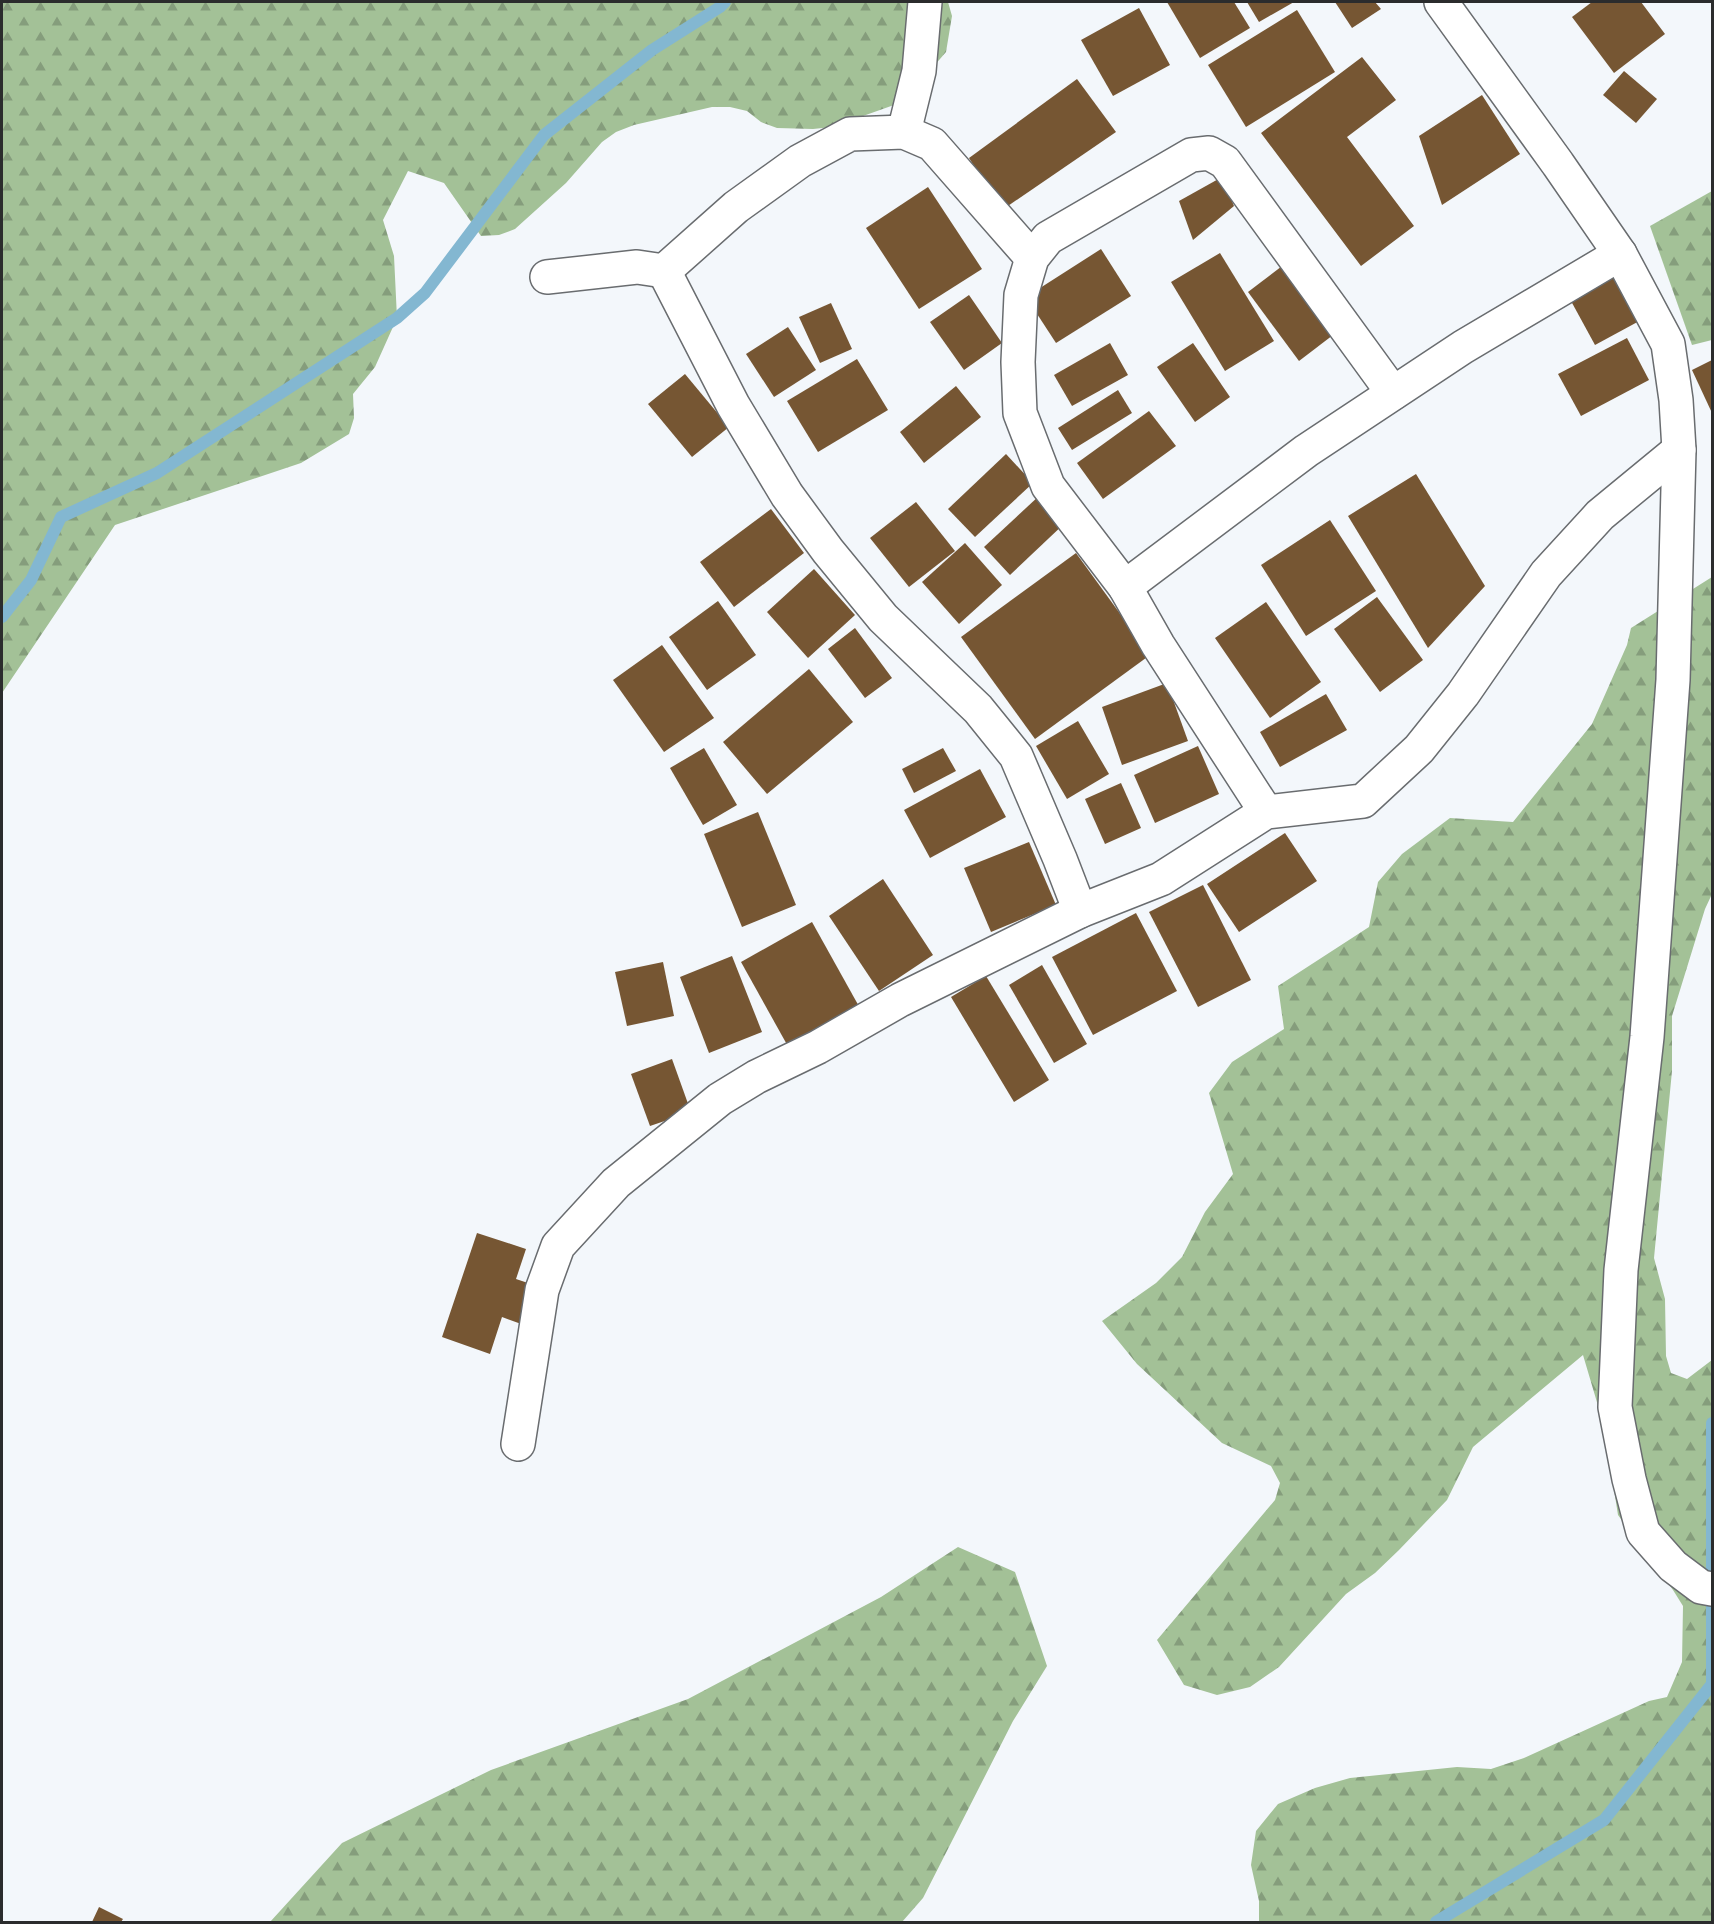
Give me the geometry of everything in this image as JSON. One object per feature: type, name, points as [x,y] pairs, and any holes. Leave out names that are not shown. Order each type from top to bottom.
[{"type":"street","points":[[904,132],[919,72],[925,2]]},
{"type":"street","points":[[1442,2],[1620,254],[1668,344],[1676,400],[1679,450],[1672,692],[1647,1037],[1621,1270],[1616,1407],[1629,1479],[1643,1532],[1673,1566],[1707,1588]]},
{"type":"street","points":[[664,271],[736,207],[800,161],[850,134],[904,132],[932,144],[1032,258]]},
{"type":"street","points":[[1266,812],[1158,645],[1125,587],[1048,486],[1020,413],[1018,362],[1021,295],[1032,258],[1048,238],[1191,154],[1209,153],[1225,162],[1393,393]]},
{"type":"street","points":[[1125,587],[1306,451],[1463,347],[1620,254]]},
{"type":"street","points":[[546,277],[637,267],[664,271]]},
{"type":"street","points":[[664,271],[733,405],[787,495],[828,551],[883,618],[978,709],[1016,756],[1080,911]]},
{"type":"street","points":[[518,1444],[542,1290],[558,1246],[616,1183],[720,1099],[756,1077],[818,1047],[900,1000],[1080,911],[1161,879],[1266,812],[1363,801],[1419,749],[1463,694],[1546,574],[1600,515],[1679,450]]},
{"type":"green space","points":[[2,2],[948,2],[952,16],[946,52],[909,95],[894,105],[832,127],[813,129],[777,128],[761,122],[747,111],[730,107],[712,107],[634,125],[616,132],[602,142],[566,183],[515,229],[499,235],[481,236],[444,183],[408,171],[383,220],[394,256],[397,318],[375,367],[353,394],[354,418],[349,434],[301,463],[115,525],[2,693]]},
{"type":"green space","points":[[1712,191],[1712,340],[1692,345],[1650,226]]},
{"type":"green space","points":[[1712,577],[1712,894],[1705,909],[1672,1016],[1672,1071],[1654,1258],[1665,1299],[1666,1356],[1671,1373],[1687,1379],[1712,1360],[1712,1922],[1259,1922],[1259,1901],[1251,1865],[1256,1831],[1278,1804],[1315,1788],[1350,1778],[1457,1767],[1491,1769],[1524,1758],[1649,1701],[1667,1697],[1682,1662],[1683,1606],[1618,1515],[1604,1426],[1583,1355],[1473,1447],[1447,1500],[1375,1573],[1346,1594],[1279,1667],[1250,1687],[1217,1695],[1184,1685],[1157,1640],[1275,1500],[1280,1483],[1271,1466],[1222,1443],[1137,1364],[1102,1321],[1156,1283],[1182,1257],[1205,1212],[1233,1174],[1209,1093],[1232,1062],[1284,1029],[1278,986],[1369,927],[1378,882],[1402,854],[1450,818],[1513,822],[1592,724],[1627,645],[1631,628]]},
{"type":"green space","points":[[958,1547],[1015,1572],[1047,1666],[1013,1721],[923,1898],[902,1922],[270,1922],[342,1843],[491,1770],[688,1699],[881,1597]]},
{"type":"building","points":[[1167,2],[1234,2],[1250,28],[1200,58]]},
{"type":"building","points":[[1247,2],[1294,2],[1259,22]]},
{"type":"building","points":[[1335,2],[1375,2],[1381,9],[1352,28]]},
{"type":"building","points":[[1592,2],[1641,2],[1665,34],[1614,73],[1572,17]]},
{"type":"building","points":[[1139,8],[1170,65],[1113,96],[1081,40]]},
{"type":"building","points":[[1297,10],[1335,72],[1246,127],[1208,65]]},
{"type":"building","points":[[1362,57],[1396,100],[1347,137],[1414,226],[1361,266],[1261,133]]},
{"type":"building","points":[[1624,71],[1657,99],[1636,123],[1603,95]]},
{"type":"building","points":[[1077,79],[1116,132],[1002,210],[969,158]]},
{"type":"building","points":[[1482,95],[1520,154],[1442,205],[1419,136]]},
{"type":"building","points":[[1222,177],[1234,206],[1193,240],[1179,201]]},
{"type":"building","points":[[928,187],[982,269],[919,309],[866,228]]},
{"type":"building","points":[[1101,249],[1131,296],[1056,343],[1026,297]]},
{"type":"building","points":[[1220,253],[1274,341],[1225,371],[1171,282]]},
{"type":"building","points":[[1286,263],[1337,332],[1299,361],[1248,292]]},
{"type":"building","points":[[1619,275],[1643,319],[1595,345],[1571,301]]},
{"type":"building","points":[[969,295],[1002,343],[964,370],[930,322]]},
{"type":"building","points":[[831,303],[852,349],[820,363],[799,317]]},
{"type":"building","points":[[788,327],[816,370],[774,397],[746,354]]},
{"type":"building","points":[[1627,338],[1649,380],[1581,416],[1558,374]]},
{"type":"building","points":[[1110,343],[1128,375],[1072,406],[1054,375]]},
{"type":"building","points":[[1193,343],[1230,397],[1195,422],[1157,367]]},
{"type":"building","points":[[857,359],[888,410],[818,452],[787,401]]},
{"type":"building","points":[[1712,360],[1712,413],[1692,370]]},
{"type":"building","points":[[685,374],[729,427],[692,457],[648,404]]},
{"type":"building","points":[[956,386],[981,417],[924,463],[900,432]]},
{"type":"building","points":[[1118,390],[1132,413],[1072,450],[1058,428]]},
{"type":"building","points":[[1149,411],[1176,446],[1103,499],[1077,463]]},
{"type":"building","points":[[1006,454],[1033,483],[975,537],[948,509]]},
{"type":"building","points":[[1416,474],[1485,586],[1428,648],[1348,516]]},
{"type":"building","points":[[1040,495],[1066,522],[1010,575],[984,547]]},
{"type":"building","points":[[916,502],[955,551],[909,587],[870,538]]},
{"type":"building","points":[[771,509],[804,553],[734,607],[700,562]]},
{"type":"building","points":[[1330,520],[1376,591],[1306,636],[1261,565]]},
{"type":"building","points":[[965,543],[1002,585],[959,624],[922,582]]},
{"type":"building","points":[[1076,553],[1150,655],[1035,739],[961,637]]},
{"type":"building","points":[[814,569],[855,615],[808,658],[767,612]]},
{"type":"building","points":[[1377,597],[1423,660],[1380,692],[1334,629]]},
{"type":"building","points":[[718,601],[756,655],[707,690],[669,637]]},
{"type":"building","points":[[1266,602],[1321,682],[1270,718],[1215,638]]},
{"type":"building","points":[[855,628],[892,678],[865,698],[828,649]]},
{"type":"building","points":[[662,645],[714,718],[664,752],[613,680]]},
{"type":"building","points":[[809,669],[853,722],[767,794],[723,742]]},
{"type":"building","points":[[1167,683],[1188,741],[1122,765],[1102,707]]},
{"type":"building","points":[[1326,694],[1347,730],[1280,767],[1260,732]]},
{"type":"building","points":[[1078,721],[1109,774],[1067,799],[1036,746]]},
{"type":"building","points":[[1198,746],[1219,794],[1155,823],[1134,775]]},
{"type":"building","points":[[704,748],[737,805],[703,825],[670,768]]},
{"type":"building","points":[[943,748],[956,771],[914,793],[902,769]]},
{"type":"building","points":[[980,769],[1006,817],[930,858],[904,810]]},
{"type":"building","points":[[1121,783],[1141,828],[1105,844],[1085,799]]},
{"type":"building","points":[[758,812],[796,905],[742,927],[704,834]]},
{"type":"building","points":[[1285,833],[1317,881],[1239,932],[1207,884]]},
{"type":"building","points":[[1029,842],[1056,905],[991,932],[964,868]]},
{"type":"building","points":[[883,879],[933,955],[879,991],[829,916]]},
{"type":"building","points":[[1203,885],[1251,980],[1198,1007],[1149,912]]},
{"type":"building","points":[[1136,913],[1177,991],[1093,1035],[1052,957]]},
{"type":"building","points":[[812,922],[861,1010],[790,1050],[741,962]]},
{"type":"building","points":[[732,956],[762,1032],[709,1053],[680,977]]},
{"type":"building","points":[[663,962],[674,1016],[627,1026],[615,972]]},
{"type":"building","points":[[1042,965],[1087,1044],[1054,1063],[1009,985]]},
{"type":"building","points":[[986,976],[1049,1080],[1014,1102],[951,997]]},
{"type":"building","points":[[672,1059],[691,1112],[650,1126],[631,1074]]},
{"type":"building","points":[[477,1233],[526,1249],[516,1279],[537,1286],[524,1325],[502,1317],[490,1354],[442,1337]]},
{"type":"building","points":[[99,1907],[123,1919],[121,1922],[92,1922]]},
{"type":"waterway","points":[[2,617],[31,580],[61,517],[157,473],[397,318],[425,293],[544,135],[652,50],[725,2]]},
{"type":"waterway","points":[[1436,1922],[1604,1820],[1712,1684],[1712,1423]]}]
